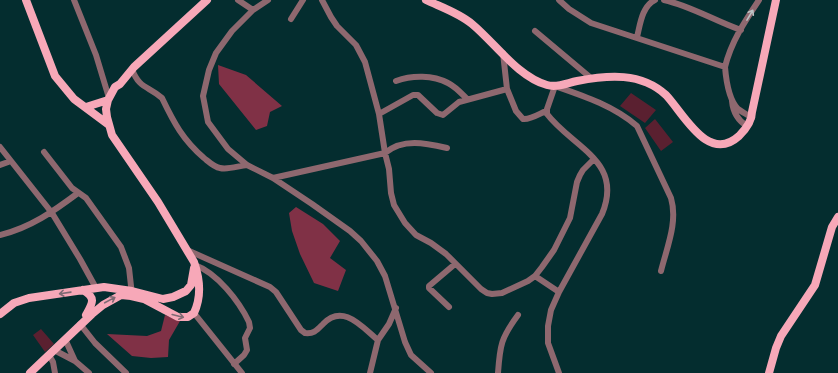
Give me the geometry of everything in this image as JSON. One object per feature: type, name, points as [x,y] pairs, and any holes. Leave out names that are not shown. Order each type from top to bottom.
[{"type":"main road","points":[[26,0],[55,76],[66,91],[84,106],[84,109],[101,125],[111,127]]},
{"type":"main road","points":[[84,106],[108,99],[132,69],[207,0]]},
{"type":"main road","points":[[426,0],[471,23],[526,75],[544,84],[556,86],[591,78],[614,76],[630,77],[648,83],[666,95],[701,138],[718,145],[725,144],[737,138],[750,115],[776,4],[780,0]]},
{"type":"main road","points":[[30,373],[80,323],[113,298],[132,293],[178,317],[188,317],[194,313],[199,299],[198,272],[195,265],[158,202],[112,135],[112,100],[118,87]]},
{"type":"main road","points":[[108,99],[107,117],[111,127]]},
{"type":"main road","points":[[769,373],[780,336],[815,284],[832,227],[838,217]]},
{"type":"main road","points":[[0,314],[14,303],[28,298],[104,287],[162,298],[173,297],[188,289],[192,280],[195,265]]},
{"type":"main road","points":[[188,289],[195,291],[199,299]]},
{"type":"main road","points":[[80,323],[92,304],[92,298],[83,290]]},
{"type":"main road","points":[[158,306],[162,298]]},
{"type":"street","points":[[74,0],[96,55],[105,83],[108,99]]},
{"type":"street","points":[[238,0],[253,10]]},
{"type":"street","points":[[268,0],[253,10],[232,31],[216,52],[209,70],[203,96],[208,122],[228,149],[247,165],[273,178],[336,220],[361,241],[377,261],[385,276],[396,308],[405,342],[411,355],[431,373]]},
{"type":"street","points":[[292,20],[303,0]]},
{"type":"street","points":[[322,0],[337,26],[356,45],[365,62],[379,114],[393,200],[401,217],[416,235],[431,243],[446,254],[481,289],[487,293],[498,294],[510,290],[536,276],[554,250],[570,218],[577,182],[580,175],[594,159]]},
{"type":"street","points":[[559,0],[569,9],[591,23],[638,37],[725,67]]},
{"type":"street","points":[[638,37],[640,24],[646,9],[656,0]]},
{"type":"street","points":[[664,0],[704,14],[723,24],[741,30]]},
{"type":"street","points":[[750,115],[738,108],[732,97],[727,87],[725,67],[731,47],[759,0]]},
{"type":"street","points":[[535,31],[591,78]]},
{"type":"street","points":[[503,54],[507,89],[516,111],[523,119],[528,119],[546,111]]},
{"type":"street","points":[[132,69],[134,77],[144,87],[158,94],[162,98],[182,135],[193,148],[210,163],[218,168],[226,169],[247,165]]},
{"type":"street","points":[[396,81],[410,77],[434,78],[448,83],[467,99]]},
{"type":"street","points":[[105,83],[118,87]]},
{"type":"street","points":[[559,373],[548,343],[548,326],[551,310],[559,292],[607,204],[608,191],[607,180],[594,159],[548,116],[546,111],[556,86],[592,99],[630,120],[637,126],[671,198],[674,209],[673,223],[660,271]]},
{"type":"street","points":[[379,114],[415,94],[420,96],[440,115],[446,113],[456,103],[507,89]]},
{"type":"street","points":[[732,97],[735,113],[744,125]]},
{"type":"street","points":[[273,178],[385,153],[393,147],[409,143],[429,143],[447,148]]},
{"type":"street","points":[[0,146],[52,213],[96,288]]},
{"type":"street","points":[[44,152],[72,188],[86,198],[121,247],[129,268],[132,293]]},
{"type":"street","points":[[0,165],[11,161]]},
{"type":"street","points":[[0,235],[12,232],[52,213],[78,193]]},
{"type":"street","points":[[186,250],[270,287],[276,292],[301,330],[305,333],[313,333],[330,318],[340,316],[352,318],[378,340]]},
{"type":"street","points":[[449,307],[429,288],[429,286],[455,264]]},
{"type":"street","points":[[195,265],[206,270],[229,291],[249,322],[250,328],[245,338],[247,350],[244,355],[234,364]]},
{"type":"street","points":[[536,276],[559,292]]},
{"type":"street","points":[[370,373],[378,340],[389,324],[396,308]]},
{"type":"street","points":[[194,313],[242,373]]},
{"type":"street","points":[[498,373],[502,340],[518,315]]},
{"type":"street","points":[[80,323],[95,343],[126,373]]},
{"type":"street","points":[[65,339],[75,361]]},
{"type":"street","points":[[55,373],[52,352],[75,361],[89,373]]},
{"type":"shaded area","points":[[218,65],[246,75],[282,106],[270,112],[267,126],[256,130],[219,84]]},
{"type":"shaded area","points":[[631,93],[656,110],[645,123],[620,106]]},
{"type":"shaded area","points":[[655,119],[673,142],[661,151],[645,128]]},
{"type":"shaded area","points":[[296,207],[323,224],[340,241],[330,258],[346,270],[338,291],[314,283],[300,254],[292,231],[289,213]]},
{"type":"shaded area","points":[[165,315],[180,321],[169,340],[168,357],[151,358],[132,356],[107,334],[147,336],[161,331]]},
{"type":"shaded area","points":[[41,329],[54,344],[45,352],[33,335]]}]
